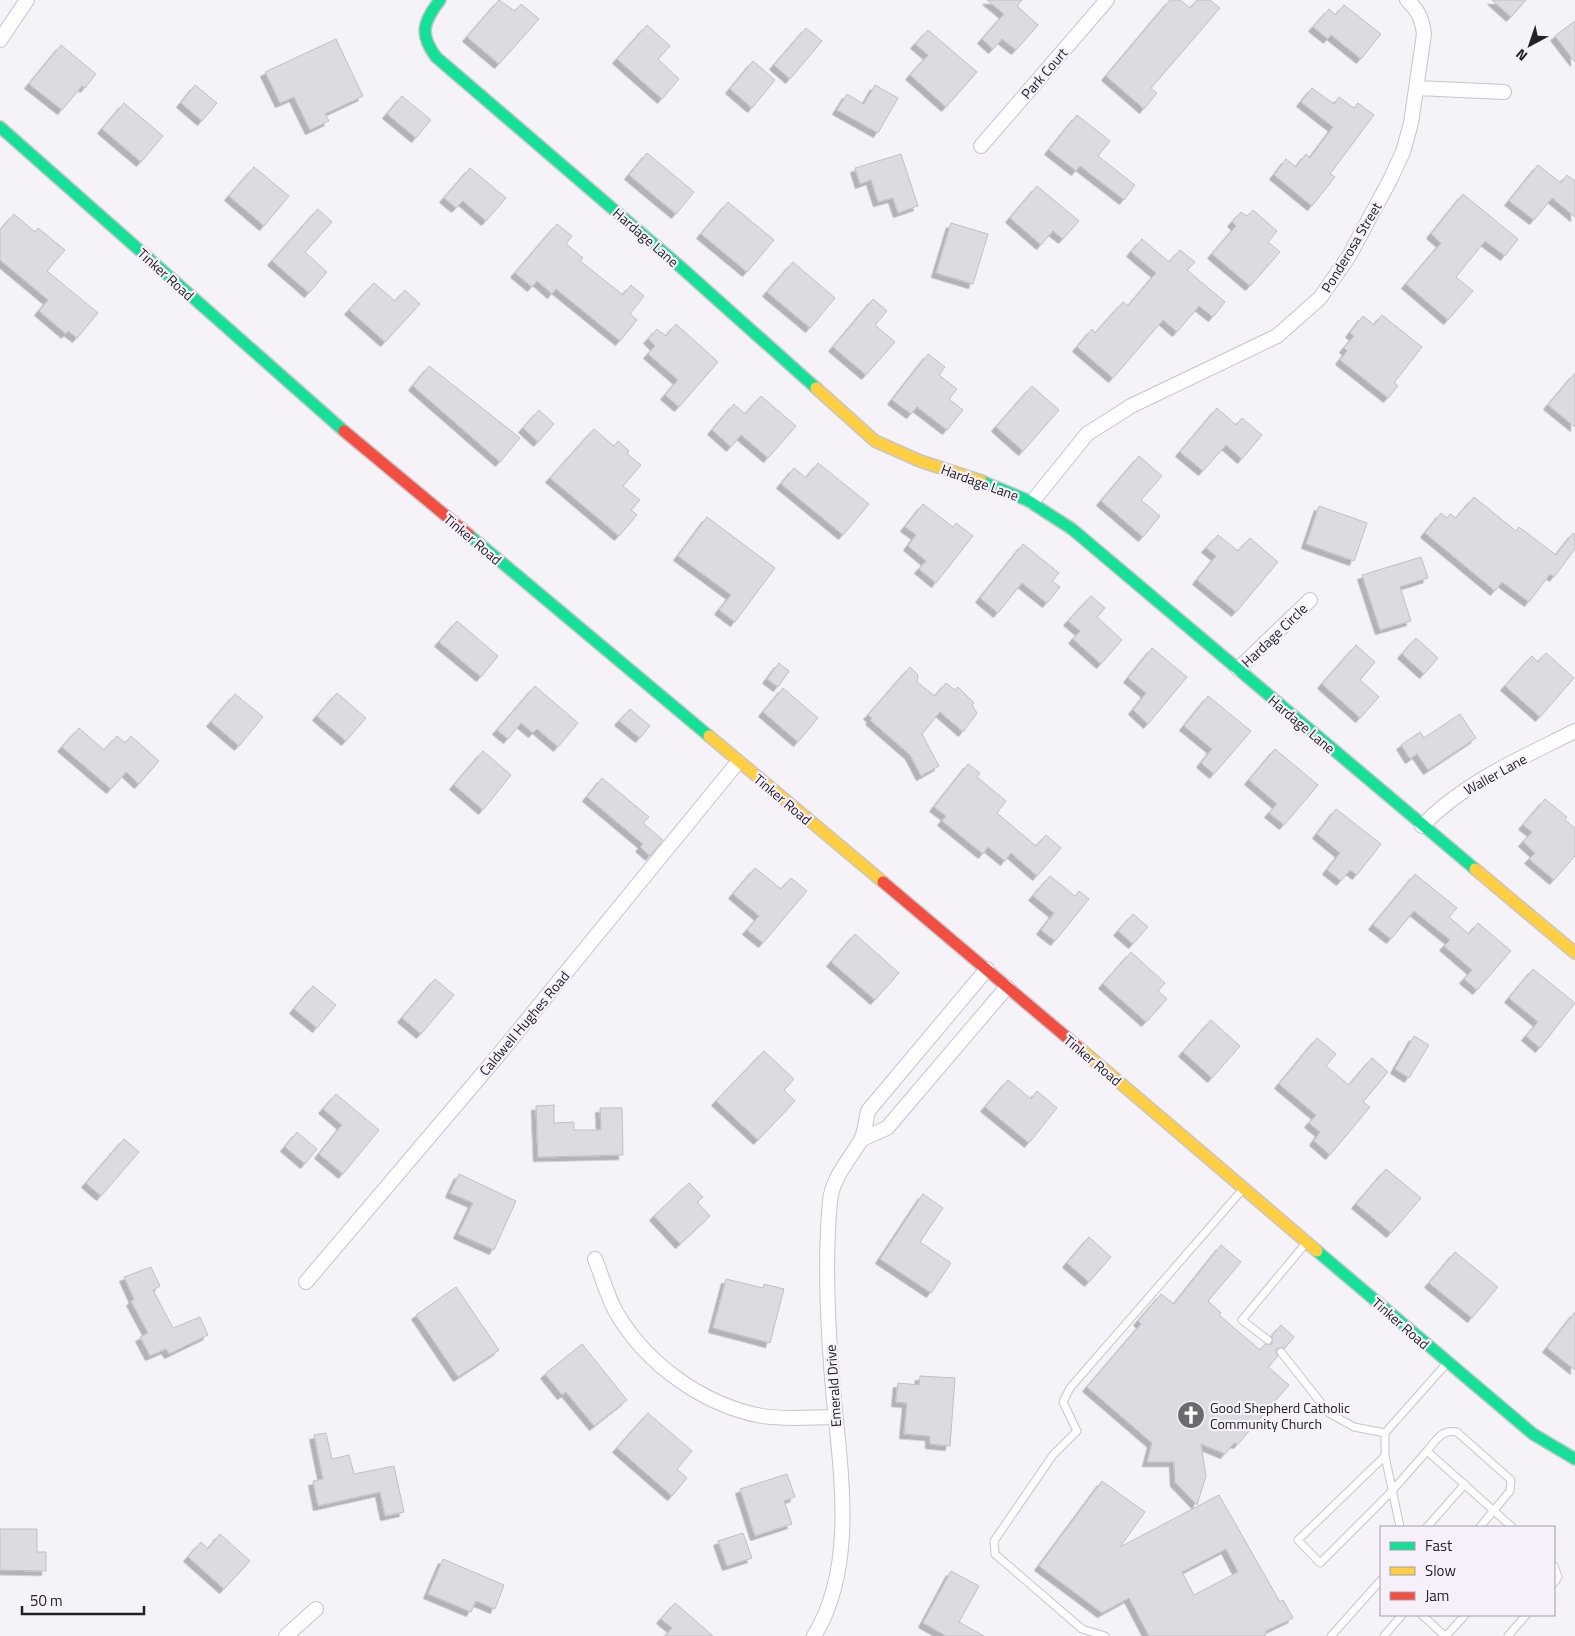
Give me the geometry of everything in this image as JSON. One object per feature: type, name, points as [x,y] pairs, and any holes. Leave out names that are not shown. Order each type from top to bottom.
[{"type":"main road","name":"Hardage Lane","points":[[440,0],[428,15],[424,26],[428,47],[436,57],[684,270],[875,441],[896,453],[999,487],[1032,502],[1072,529],[1422,826],[1575,953]]},
{"type":"main road","name":"Tinker Road","points":[[0,127],[306,399],[986,969],[1447,1363],[1533,1434],[1575,1459]]},
{"type":"street","points":[[0,40],[27,0]]},
{"type":"street","name":"Park Court","points":[[981,146],[1106,0]]},
{"type":"street","name":"Ponderosa Street","points":[[1032,502],[1087,434],[1130,406],[1278,336],[1320,298],[1349,256],[1403,152],[1417,88],[1424,34],[1422,20],[1417,10],[1407,0]]},
{"type":"street","points":[[1417,88],[1504,92]]},
{"type":"street","name":"Hardage Circle","points":[[1238,669],[1310,600]]},
{"type":"street","name":"Waller Lane","points":[[1422,826],[1441,806],[1481,779],[1575,731]]},
{"type":"street","name":"Caldwell Hughes Road","points":[[306,1282],[496,1058],[738,762]]},
{"type":"street","name":"Emerald Drive","points":[[814,1636],[828,1608],[835,1587],[843,1517],[830,1364],[827,1258],[830,1198],[842,1169],[862,1139],[868,1111],[986,969]]},
{"type":"street","points":[[862,1139],[887,1128],[1007,987]]},
{"type":"street","points":[[594,1259],[621,1319],[636,1340],[682,1382],[714,1402],[763,1416],[835,1417]]},
{"type":"street","points":[[286,1636],[316,1609]]},
{"type":"lane","points":[[1105,1636],[1082,1629],[995,1554],[994,1541],[1053,1455],[1077,1431],[1062,1402],[1070,1388],[1243,1189]]},
{"type":"lane","points":[[1268,1340],[1242,1320],[1306,1242]]},
{"type":"lane","points":[[1281,1352],[1330,1413],[1354,1427],[1385,1433]]},
{"type":"lane","points":[[1400,1526],[1385,1456],[1385,1433],[1447,1363]]},
{"type":"lane","points":[[1385,1456],[1298,1540],[1320,1563],[1392,1492],[1439,1436],[1448,1430],[1457,1432],[1511,1480],[1510,1491],[1481,1526]]},
{"type":"lane","points":[[1427,1451],[1511,1526]]},
{"type":"lane","points":[[1428,1526],[1464,1484]]},
{"type":"lane","points":[[1555,1569],[1558,1577],[1555,1582]]},
{"type":"lane","points":[[1332,1636],[1380,1581]]},
{"type":"lane","points":[[1384,1636],[1401,1616]]},
{"type":"lane","points":[[1423,1616],[1446,1636],[1464,1616]]},
{"type":"lane","points":[[1508,1636],[1525,1616]]},
{"type":"building","points":[[499,0],[515,11],[521,4],[539,19],[499,64],[467,37]]},
{"type":"building","points":[[987,0],[1022,0],[1017,6],[1038,25],[1016,50],[1002,39],[993,49],[982,39],[1004,14]]},
{"type":"building","points":[[1170,0],[1180,0],[1190,8],[1197,0],[1210,0],[1220,8],[1151,88],[1157,93],[1144,109],[1106,76]]},
{"type":"building","points":[[1492,0],[1526,0],[1511,17]]},
{"type":"building","points":[[1344,5],[1381,34],[1361,59],[1331,35],[1328,39],[1313,27],[1329,9],[1336,15]]},
{"type":"building","points":[[1575,21],[1575,62],[1555,36]]},
{"type":"building","points":[[647,25],[670,46],[658,59],[679,79],[662,99],[617,59]]},
{"type":"building","points":[[806,28],[822,41],[790,79],[774,65]]},
{"type":"building","points":[[928,30],[977,72],[946,107],[910,75],[928,55],[915,44]]},
{"type":"building","points":[[336,39],[363,96],[325,114],[329,121],[310,130],[294,97],[280,103],[265,72]]},
{"type":"building","points":[[61,45],[96,74],[85,88],[82,86],[62,110],[29,84]]},
{"type":"building","points":[[753,61],[775,80],[752,108],[730,89]]},
{"type":"building","points":[[195,85],[217,103],[202,121],[181,103]]},
{"type":"building","points":[[875,85],[898,98],[878,133],[837,110],[847,94],[864,104]]},
{"type":"building","points":[[1312,88],[1334,104],[1339,97],[1354,108],[1358,103],[1374,115],[1330,174],[1335,177],[1312,206],[1274,175],[1286,159],[1296,167],[1306,154],[1310,158],[1333,127],[1301,102]]},
{"type":"building","points":[[402,96],[431,120],[416,138],[387,114]]},
{"type":"building","points":[[124,103],[163,136],[141,162],[102,129]]},
{"type":"building","points":[[1077,115],[1110,141],[1098,156],[1135,185],[1124,200],[1080,166],[1076,171],[1049,150]]},
{"type":"building","points":[[647,153],[694,192],[676,214],[629,175]]},
{"type":"building","points":[[901,154],[918,206],[898,213],[893,198],[878,202],[871,180],[860,184],[855,168]]},
{"type":"building","points":[[1538,165],[1561,183],[1567,175],[1575,181],[1575,217],[1552,198],[1534,220],[1509,201]]},
{"type":"building","points":[[254,167],[289,196],[264,226],[229,196]]},
{"type":"building","points":[[470,168],[506,198],[486,221],[463,201],[456,208],[444,198]]},
{"type":"building","points":[[1037,186],[1079,221],[1063,239],[1053,231],[1041,245],[1010,218]]},
{"type":"building","points":[[1463,194],[1518,239],[1505,256],[1485,241],[1456,277],[1473,291],[1448,320],[1406,284],[1441,243],[1431,234]]},
{"type":"building","points":[[728,202],[774,240],[747,272],[701,234]]},
{"type":"building","points":[[318,209],[332,222],[305,252],[327,272],[309,293],[272,261]]},
{"type":"building","points":[[1253,210],[1277,231],[1268,242],[1280,252],[1250,286],[1212,254],[1236,226],[1232,222],[1241,212],[1247,216]]},
{"type":"building","points":[[14,214],[35,232],[38,228],[65,250],[47,271],[98,313],[77,338],[68,331],[66,334],[39,311],[48,300],[0,260],[0,230]]},
{"type":"building","points":[[951,223],[988,234],[973,284],[936,273]]},
{"type":"building","points":[[557,224],[572,236],[566,244],[583,258],[580,261],[623,295],[631,285],[644,296],[630,314],[637,320],[620,341],[556,289],[552,294],[537,281],[532,287],[515,273]]},
{"type":"building","points":[[1142,239],[1169,262],[1180,250],[1195,262],[1187,270],[1225,302],[1213,317],[1199,306],[1177,332],[1163,320],[1113,378],[1077,347],[1092,329],[1095,333],[1123,302],[1128,306],[1156,273],[1131,252]]},
{"type":"building","points":[[793,262],[835,298],[810,328],[767,292]]},
{"type":"building","points":[[374,283],[395,301],[405,290],[420,304],[385,342],[349,310]]},
{"type":"building","points":[[873,299],[887,311],[875,325],[895,342],[866,375],[833,347]]},
{"type":"building","points":[[1382,315],[1422,347],[1394,383],[1398,386],[1388,398],[1340,360],[1347,351],[1344,348],[1354,336],[1350,333],[1363,316],[1374,325]]},
{"type":"building","points":[[676,324],[718,362],[679,407],[665,395],[678,380],[648,354],[655,346],[648,339],[657,329],[666,336]]},
{"type":"building","points":[[928,354],[945,367],[939,375],[957,389],[949,399],[963,410],[947,430],[917,407],[911,414],[892,400]]},
{"type":"building","points":[[429,366],[520,438],[500,462],[413,386]]},
{"type":"building","points":[[1575,373],[1575,427],[1548,405]]},
{"type":"building","points":[[1032,386],[1059,410],[1023,451],[996,427]]},
{"type":"building","points":[[761,396],[796,426],[768,458],[741,435],[731,447],[712,430],[734,404],[745,414]]},
{"type":"building","points":[[1217,408],[1236,425],[1242,418],[1262,435],[1242,459],[1226,445],[1203,471],[1180,452]]},
{"type":"building","points":[[539,410],[554,424],[538,442],[523,428]]},
{"type":"building","points":[[594,429],[614,446],[618,441],[629,451],[627,454],[641,465],[623,486],[640,500],[631,510],[637,515],[619,536],[550,478]]},
{"type":"building","points":[[1139,456],[1162,476],[1141,500],[1160,516],[1143,537],[1101,501]]},
{"type":"building","points":[[818,463],[869,504],[843,535],[781,484],[794,468],[806,478]]},
{"type":"building","points":[[1474,497],[1516,531],[1519,527],[1556,555],[1573,533],[1575,534],[1575,549],[1554,577],[1550,574],[1529,602],[1502,582],[1495,591],[1425,533],[1441,513],[1447,518],[1450,514],[1456,518]]},
{"type":"building","points":[[923,504],[953,527],[956,523],[973,536],[936,583],[919,569],[926,561],[908,546],[916,535],[905,527]]},
{"type":"building","points":[[1319,506],[1367,523],[1354,561],[1306,544]]},
{"type":"building","points":[[707,517],[775,568],[735,622],[719,610],[731,595],[678,556]]},
{"type":"building","points":[[1218,535],[1238,551],[1250,538],[1278,562],[1236,612],[1197,580],[1216,556],[1206,548]]},
{"type":"building","points":[[1023,544],[1059,573],[1052,581],[1060,587],[1047,603],[1022,583],[998,613],[980,598]]},
{"type":"building","points":[[1421,557],[1428,578],[1400,587],[1411,621],[1380,630],[1362,575]]},
{"type":"building","points":[[1091,596],[1105,608],[1097,617],[1122,640],[1101,664],[1073,639],[1080,631],[1068,621]]},
{"type":"building","points":[[457,621],[498,656],[481,677],[439,642]]},
{"type":"building","points":[[1416,638],[1438,658],[1424,674],[1402,654]]},
{"type":"building","points":[[1356,645],[1375,662],[1360,680],[1379,697],[1360,718],[1322,684]]},
{"type":"building","points":[[1152,648],[1187,677],[1148,724],[1133,710],[1146,693],[1128,678]]},
{"type":"building","points":[[1546,653],[1574,678],[1540,717],[1505,686],[1532,656],[1538,662]]},
{"type":"building","points":[[779,663],[789,671],[778,687],[767,679]]},
{"type":"building","points":[[910,667],[918,675],[917,682],[935,696],[946,683],[955,690],[958,687],[974,703],[972,705],[977,713],[963,732],[940,712],[922,734],[939,766],[921,776],[910,755],[870,720],[872,718],[868,715]]},
{"type":"building","points":[[535,686],[578,723],[558,747],[537,729],[533,733],[521,723],[508,739],[497,730]]},
{"type":"building","points":[[783,688],[818,718],[798,742],[763,712]]},
{"type":"building","points":[[337,693],[366,718],[346,741],[317,716]]},
{"type":"building","points":[[235,694],[263,717],[239,746],[211,722]]},
{"type":"building","points":[[1208,696],[1251,731],[1214,774],[1201,763],[1212,749],[1184,726]]},
{"type":"building","points":[[630,709],[650,726],[640,738],[619,721]]},
{"type":"building","points":[[1460,714],[1476,738],[1428,770],[1417,754],[1410,759],[1401,745],[1420,732],[1424,738]]},
{"type":"building","points":[[79,728],[104,750],[117,736],[125,743],[131,736],[159,761],[139,784],[126,772],[111,789],[62,747]]},
{"type":"building","points":[[1275,749],[1318,785],[1284,825],[1269,813],[1277,804],[1249,780]]},
{"type":"building","points":[[483,751],[511,775],[483,810],[454,785]]},
{"type":"building","points":[[968,764],[980,773],[977,777],[1006,801],[997,813],[1036,846],[1046,835],[1061,848],[1037,876],[1011,853],[1005,861],[988,847],[983,854],[942,821],[946,816],[934,807]]},
{"type":"building","points":[[602,778],[649,817],[643,823],[663,840],[650,856],[640,847],[643,844],[587,797]]},
{"type":"building","points":[[1545,799],[1567,817],[1565,820],[1575,828],[1575,856],[1554,880],[1529,859],[1535,853],[1523,842],[1532,832],[1523,825]]},
{"type":"building","points":[[1336,809],[1381,844],[1357,875],[1350,870],[1341,881],[1327,870],[1340,853],[1317,834]]},
{"type":"building","points":[[755,868],[781,889],[791,878],[807,891],[763,943],[747,930],[759,916],[733,894]]},
{"type":"building","points":[[1415,874],[1457,908],[1449,917],[1469,934],[1478,923],[1511,951],[1477,990],[1464,979],[1472,970],[1444,946],[1450,940],[1414,911],[1391,939],[1373,925]]},
{"type":"building","points":[[1050,876],[1075,896],[1079,891],[1089,899],[1055,941],[1041,930],[1054,913],[1033,896]]},
{"type":"building","points":[[1133,914],[1148,927],[1133,944],[1118,931]]},
{"type":"building","points":[[855,934],[899,973],[875,1000],[831,962]]},
{"type":"building","points":[[1131,952],[1165,983],[1158,991],[1167,999],[1146,1022],[1103,984]]},
{"type":"building","points":[[1533,969],[1575,1003],[1540,1048],[1526,1036],[1538,1022],[1509,998]]},
{"type":"building","points":[[435,979],[454,995],[421,1034],[402,1018]]},
{"type":"building","points":[[313,986],[336,1005],[317,1028],[294,1009]]},
{"type":"building","points":[[1211,1020],[1240,1046],[1212,1078],[1183,1052]]},
{"type":"building","points":[[1414,1036],[1429,1045],[1409,1078],[1395,1069]]},
{"type":"building","points":[[1317,1038],[1336,1054],[1326,1066],[1349,1085],[1372,1058],[1388,1072],[1363,1102],[1370,1107],[1330,1155],[1314,1141],[1320,1132],[1309,1123],[1316,1115],[1279,1084]]},
{"type":"building","points":[[764,1051],[794,1079],[784,1090],[795,1101],[758,1140],[716,1101]]},
{"type":"building","points":[[1008,1080],[1031,1099],[1037,1091],[1057,1108],[1029,1143],[985,1107]]},
{"type":"building","points":[[336,1094],[379,1130],[343,1174],[319,1154],[342,1125],[323,1109]]},
{"type":"building","points":[[554,1105],[554,1123],[574,1122],[574,1130],[601,1130],[600,1108],[622,1108],[623,1155],[538,1157],[536,1106]]},
{"type":"building","points":[[297,1132],[317,1149],[305,1164],[285,1147]]},
{"type":"building","points":[[124,1139],[139,1152],[101,1196],[86,1183]]},
{"type":"building","points":[[1386,1169],[1421,1198],[1391,1233],[1356,1204]]},
{"type":"building","points":[[459,1174],[516,1201],[494,1250],[458,1234],[473,1203],[450,1193]]},
{"type":"building","points":[[689,1183],[703,1197],[697,1202],[710,1216],[680,1244],[654,1216]]},
{"type":"building","points":[[923,1194],[943,1208],[920,1242],[951,1263],[931,1293],[880,1259]]},
{"type":"building","points":[[1089,1237],[1111,1257],[1089,1282],[1067,1263]]},
{"type":"building","name":"Good Shepherd Catholic Community Church","points":[[1221,1245],[1241,1262],[1208,1301],[1221,1313],[1219,1315],[1260,1350],[1265,1344],[1272,1344],[1272,1336],[1281,1325],[1294,1337],[1285,1348],[1277,1348],[1278,1356],[1268,1367],[1289,1385],[1238,1444],[1234,1443],[1225,1454],[1201,1444],[1206,1476],[1197,1505],[1175,1482],[1174,1462],[1147,1462],[1152,1443],[1087,1387],[1141,1324],[1138,1321],[1161,1294],[1174,1304]]},
{"type":"building","points":[[1455,1252],[1498,1287],[1472,1318],[1429,1283]]},
{"type":"building","points":[[151,1267],[160,1286],[153,1290],[173,1328],[200,1317],[208,1335],[169,1354],[166,1349],[150,1356],[140,1337],[148,1333],[131,1301],[134,1299],[124,1277]]},
{"type":"building","points":[[726,1279],[763,1288],[764,1284],[784,1289],[770,1343],[713,1328]]},
{"type":"building","points":[[456,1287],[499,1350],[458,1377],[416,1315]]},
{"type":"building","points":[[1575,1312],[1575,1370],[1547,1348]]},
{"type":"building","points":[[582,1344],[627,1400],[594,1426],[566,1392],[562,1395],[545,1374]]},
{"type":"building","points":[[920,1376],[955,1378],[950,1446],[930,1444],[930,1436],[904,1434],[907,1403],[896,1402],[898,1383],[919,1385]]},
{"type":"building","points":[[648,1413],[692,1451],[677,1469],[687,1478],[672,1496],[617,1448]]},
{"type":"building","points":[[326,1433],[332,1459],[349,1455],[354,1474],[394,1466],[404,1512],[385,1516],[380,1492],[318,1506],[313,1481],[323,1479],[314,1435]]},
{"type":"building","points":[[787,1474],[795,1497],[784,1501],[792,1524],[755,1536],[740,1489]]},
{"type":"building","points":[[1102,1481],[1145,1512],[1120,1547],[1219,1495],[1280,1602],[1283,1600],[1293,1618],[1266,1631],[1265,1636],[1149,1636],[1129,1598],[1102,1613],[1039,1566]],"holes":[[[1226,1549],[1238,1572],[1194,1595],[1182,1572]]]},
{"type":"building","points":[[0,1529],[37,1529],[37,1552],[46,1552],[46,1571],[0,1570]]},
{"type":"building","points":[[743,1533],[752,1558],[727,1566],[718,1541]]},
{"type":"building","points":[[220,1534],[250,1561],[224,1589],[188,1557],[201,1542],[208,1549]]},
{"type":"building","points":[[443,1559],[504,1585],[495,1609],[476,1601],[471,1612],[428,1594]]},
{"type":"building","points":[[951,1571],[979,1586],[959,1622],[984,1636],[946,1636],[923,1623]]},
{"type":"building","points":[[675,1603],[713,1636],[665,1636],[672,1628],[661,1619]]},
{"type":"traffic: fast","points":[[440,0],[430,15],[425,28],[427,41],[436,57],[684,270],[816,388]]},
{"type":"traffic: fast","points":[[0,127],[344,431]]},
{"type":"traffic: fast","points":[[981,481],[1027,500],[1072,529],[1475,869]]},
{"type":"traffic: fast","points":[[469,535],[709,736]]},
{"type":"traffic: fast","points":[[1317,1251],[1533,1434],[1575,1459]]},
{"type":"traffic: slow","points":[[816,388],[875,441],[920,461],[981,481]]},
{"type":"traffic: slow","points":[[709,736],[883,882]]},
{"type":"traffic: slow","points":[[1475,869],[1575,953]]},
{"type":"traffic: slow","points":[[1077,1046],[1317,1251]]},
{"type":"traffic: jam","points":[[344,431],[469,535]]},
{"type":"traffic: jam","points":[[883,882],[1077,1046]]},
{"type":"place","name":"Good Shepherd Catholic Community Church","points":[[1191,1415]]}]
